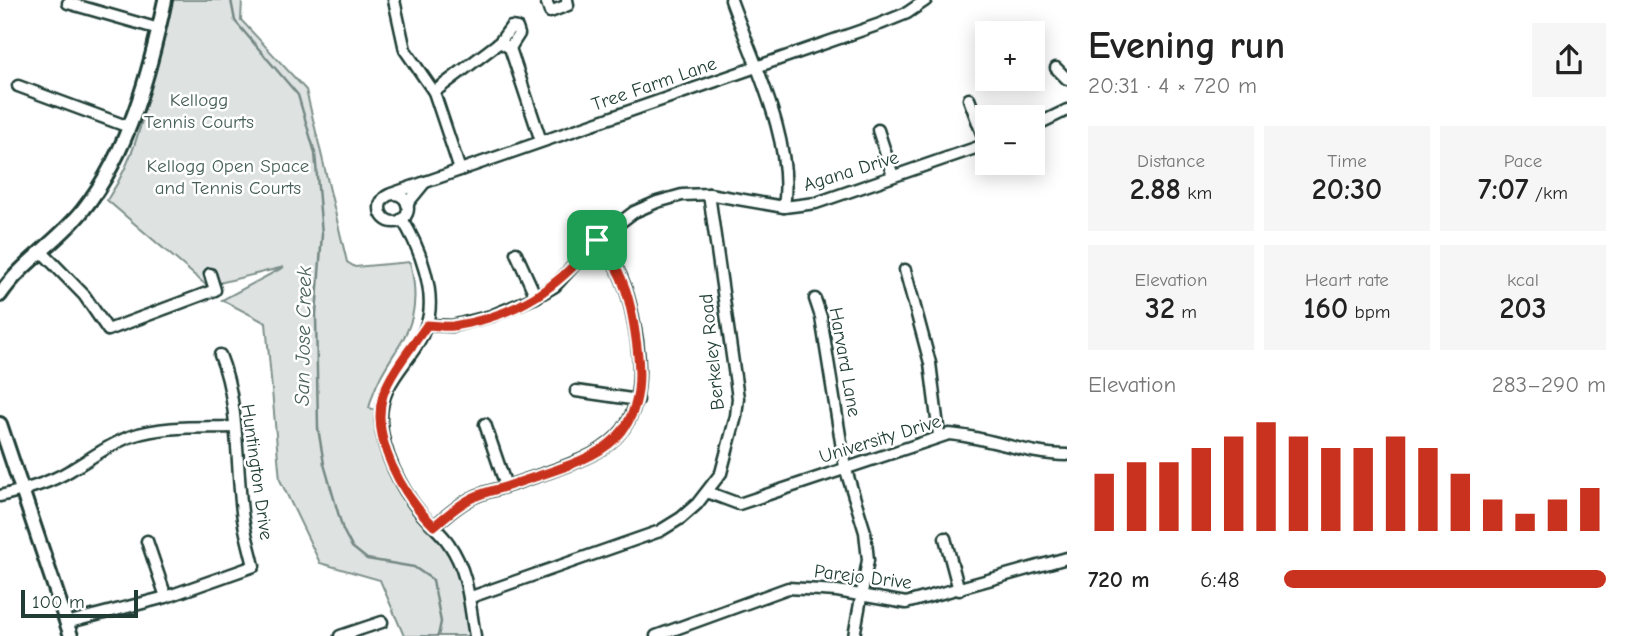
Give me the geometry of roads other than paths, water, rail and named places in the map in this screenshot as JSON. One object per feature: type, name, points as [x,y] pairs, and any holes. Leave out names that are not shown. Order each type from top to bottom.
[{"type":"street","points":[[0,295],[82,212],[103,182],[129,127],[159,29],[165,0]]},
{"type":"street","points":[[394,0],[405,50],[433,92],[460,170]]},
{"type":"street","points":[[546,0],[550,12],[568,5],[567,0]]},
{"type":"street","points":[[732,0],[785,159],[784,207]]},
{"type":"street","name":"Tree Farm Lane","points":[[391,194],[880,24],[926,0]]},
{"type":"street","points":[[68,3],[159,29]]},
{"type":"street","points":[[433,92],[500,42],[506,30],[517,28],[519,34],[510,48]]},
{"type":"street","points":[[500,42],[510,48],[541,141]]},
{"type":"street","points":[[1056,68],[1067,79]]},
{"type":"street","points":[[18,86],[129,127]]},
{"type":"street","points":[[969,99],[975,115]]},
{"type":"street","points":[[1045,121],[1067,110]]},
{"type":"street","points":[[878,130],[893,176]]},
{"type":"street","name":"Agana Drive","points":[[427,325],[452,326],[478,320],[536,297],[555,286],[597,240],[634,212],[657,202],[681,195],[709,194],[784,207],[816,203],[975,148]]},
{"type":"street","points":[[425,182],[407,204],[402,219],[424,263],[428,285],[427,325],[384,394],[381,423],[383,440],[412,502],[449,544],[463,569],[471,597],[475,636]]},
{"type":"street","points":[[402,219],[390,222],[380,213],[381,202],[391,194],[399,195],[407,204]]},
{"type":"street","name":"Berkeley Road","points":[[471,597],[660,531],[681,518],[708,492],[720,472],[729,448],[738,398],[709,194]]},
{"type":"street","points":[[434,526],[473,497],[590,457],[618,439],[638,400],[639,361],[632,310],[624,281],[612,257],[597,240]]},
{"type":"street","points":[[42,252],[84,295],[108,330],[215,290],[209,274]]},
{"type":"street","points":[[516,253],[536,297]]},
{"type":"street","points":[[905,270],[930,363],[939,435]]},
{"type":"street","name":"Harvard Lane","points":[[816,299],[845,467],[865,531],[868,560],[854,636]]},
{"type":"street","name":"Huntington Drive","points":[[66,623],[166,597],[254,565],[242,516],[234,427],[225,368],[220,355]]},
{"type":"street","points":[[576,391],[638,400]]},
{"type":"street","points":[[0,424],[71,636]]},
{"type":"street","points":[[485,424],[506,486]]},
{"type":"street","points":[[0,496],[69,472],[111,444],[135,435],[162,430],[234,427]]},
{"type":"street","name":"University Drive","points":[[708,492],[739,504],[939,435],[967,435],[1039,454],[1067,455]]},
{"type":"street","points":[[945,538],[959,590]]},
{"type":"street","points":[[147,541],[166,597]]},
{"type":"street","name":"Parejo Drive","points":[[656,636],[788,588],[808,587],[906,603],[1067,558]]},
{"type":"street","points":[[340,636],[382,622]]},
{"type":"waterway","name":"San Jose Creek","points":[[231,0],[235,21],[298,95],[315,153],[322,234],[316,314],[318,428],[324,464],[343,530],[352,547],[367,559],[414,567],[433,580],[441,622],[438,636]]},
{"type":"park label","name":"Kellogg Tennis Courts","points":[[199,111]]},
{"type":"park label","name":"Kellogg Open Space and Tennis Courts","points":[[228,177]]}]
